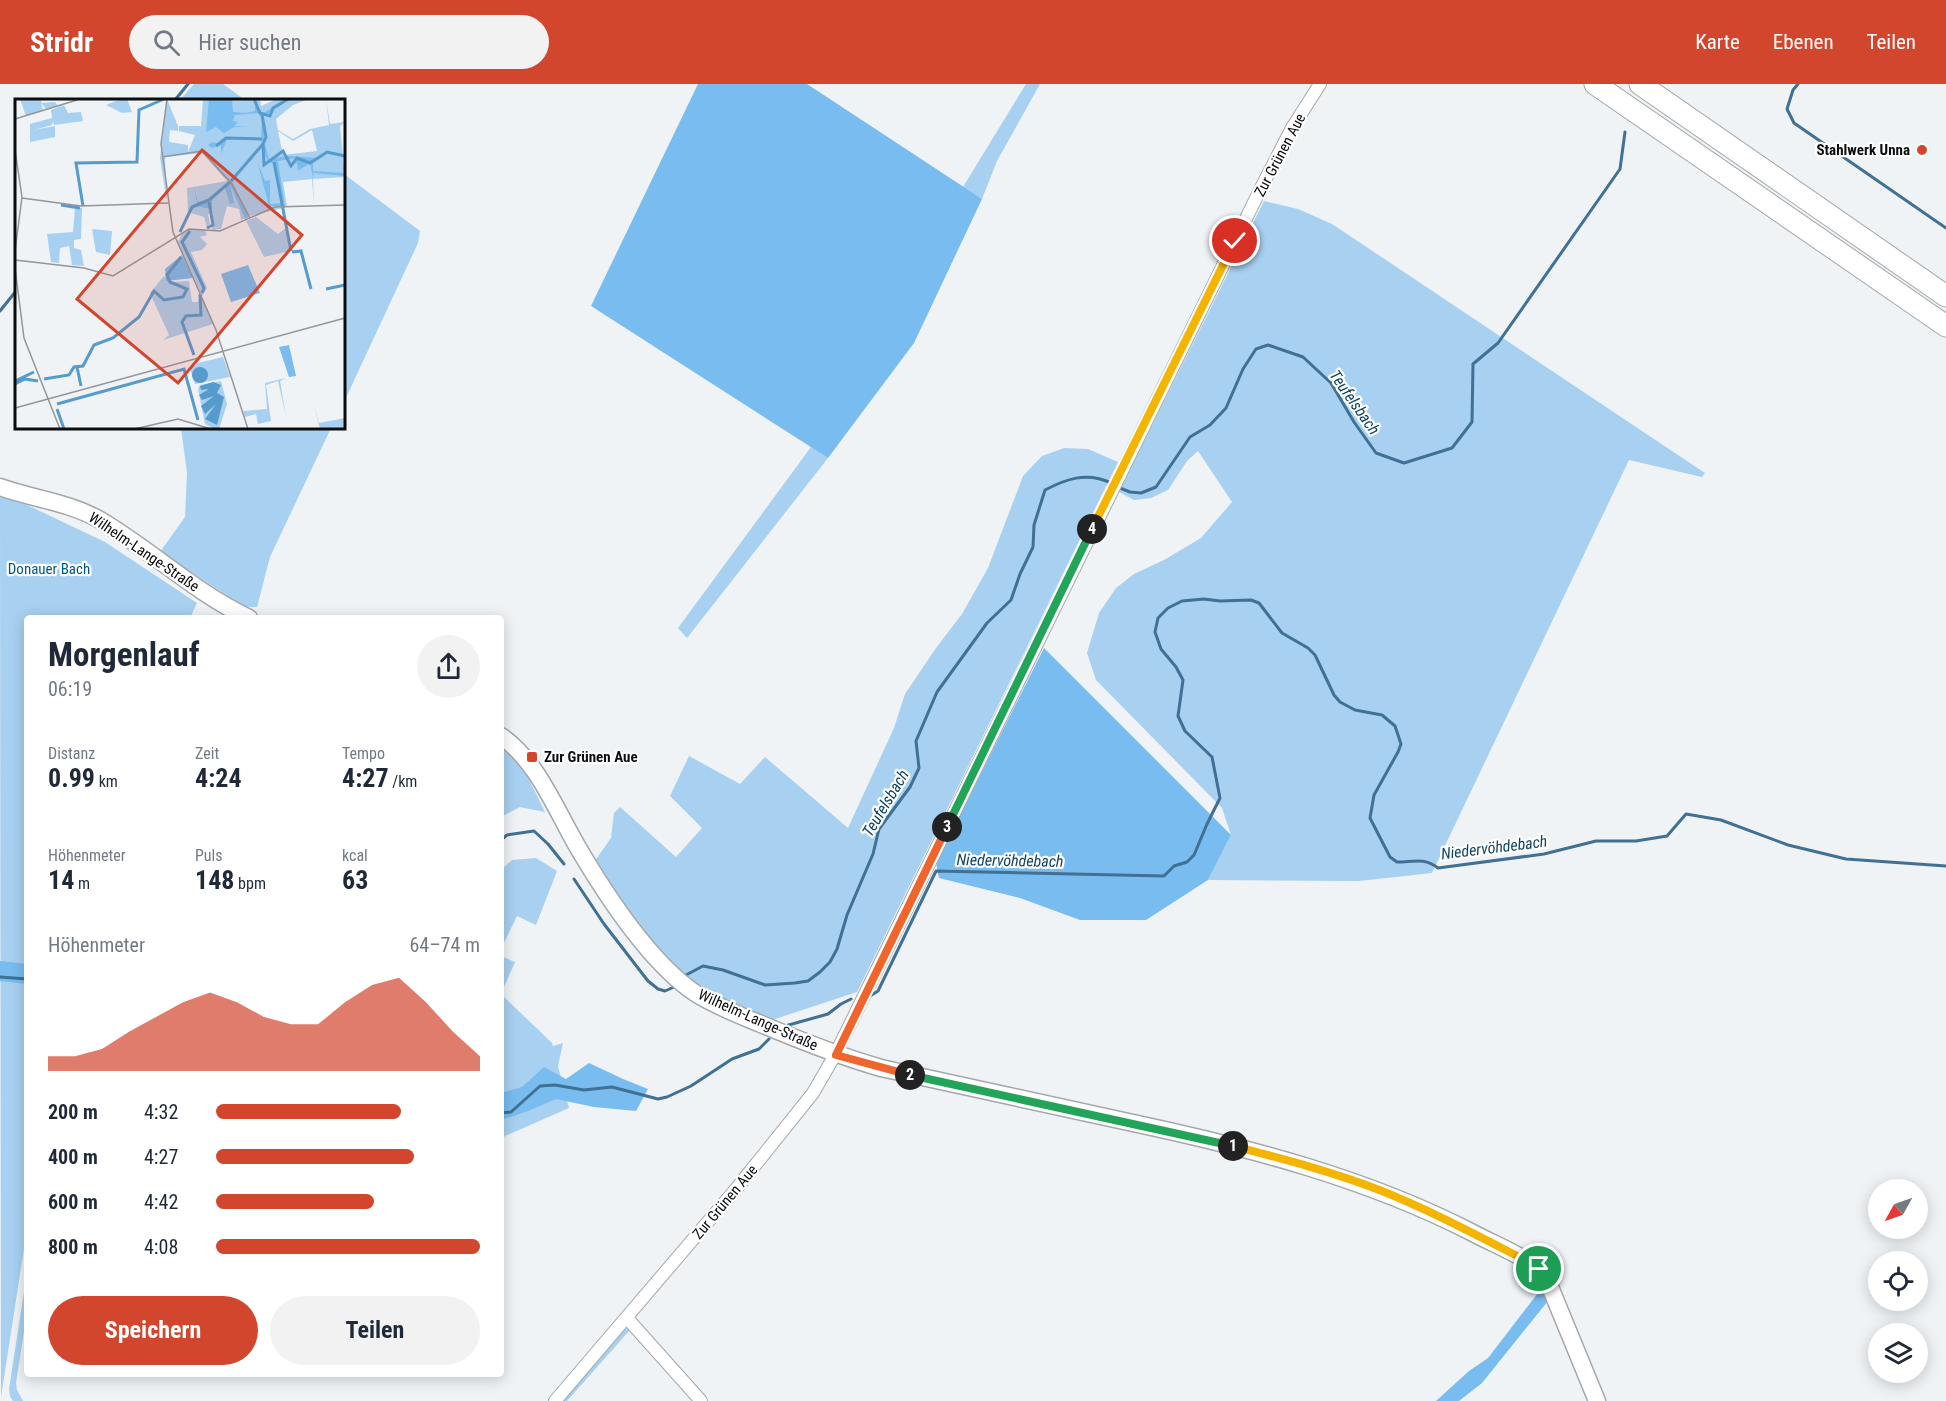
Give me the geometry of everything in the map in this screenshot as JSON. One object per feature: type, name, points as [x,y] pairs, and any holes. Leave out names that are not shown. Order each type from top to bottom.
[{"type":"highway","points":[[1595,84],[1946,326]]},
{"type":"highway","points":[[1640,84],[1946,296]]},
{"type":"street","name":"Zur Grünen Aue","points":[[555,1401],[736,1189],[813,1093],[836,1055],[1262,186],[1292,128],[1320,84]]},
{"type":"street","name":"Wilhelm-Lange-Straße","points":[[0,487],[63,505],[99,520],[210,597],[243,615]]},
{"type":"street","name":"Wilhelm-Lange-Straße","points":[[504,738],[518,750],[534,770],[590,867],[643,941],[671,974],[695,993],[717,1005],[836,1055],[881,1068],[1207,1139],[1276,1157],[1381,1191],[1443,1218],[1531,1263],[1546,1277],[1597,1401]]},
{"type":"street","points":[[627,1318],[701,1401]]},
{"type":"green space","points":[[194,84],[223,84],[244,99],[181,99]]},
{"type":"green space","points":[[1026,84],[1040,84],[997,161],[982,199],[963,187]]},
{"type":"green space","points":[[345,175],[420,231],[418,243],[345,400]]},
{"type":"green space","points":[[1264,201],[1298,209],[1332,224],[1705,473],[1702,477],[1629,460],[1432,873],[1359,881],[1208,880],[1231,835],[1222,808],[1096,680],[1087,653],[1099,613],[1116,588],[1134,574],[1164,560],[1201,538],[1232,502],[1198,451],[1187,461],[1168,490],[1151,498],[1134,500],[1119,492]]},
{"type":"green space","points":[[181,429],[331,429],[270,557],[257,607],[245,607],[160,552],[185,517],[187,473]]},
{"type":"green space","points":[[811,447],[828,458],[687,638],[678,628]]},
{"type":"green space","points":[[1064,448],[1088,449],[1118,462],[857,992],[772,1020],[722,998],[693,982],[678,971],[651,943],[594,862],[611,838],[614,813],[620,807],[676,857],[702,828],[670,796],[689,756],[740,784],[765,757],[848,828],[894,728],[905,694],[962,614],[988,568],[1023,476],[1042,456]]},
{"type":"green space","name":"Donauer Bach","points":[[0,492],[105,542],[197,603],[191,615],[24,615],[24,1248],[1,1397]]},
{"type":"green space","points":[[504,750],[522,767],[545,812],[520,807],[504,815]]},
{"type":"green space","points":[[536,858],[557,871],[536,925],[517,916],[504,943],[504,867],[512,860]]},
{"type":"green space","points":[[504,957],[515,962],[504,987]]},
{"type":"green space","points":[[504,997],[553,1046],[563,1043],[558,1066],[569,1108],[505,1136]]},
{"type":"green space","points":[[24,1292],[24,1331],[16,1383],[23,1401],[13,1401],[9,1389]]},
{"type":"green space","points":[[629,1328],[638,1336],[629,1331],[567,1401],[561,1401],[622,1329]]},
{"type":"shaded area","points":[[698,84],[807,84],[982,199],[914,343],[828,458],[591,306]]},
{"type":"shaded area","points":[[1044,648],[1231,835],[1208,880],[1146,920],[1080,920],[1020,898],[939,878],[936,863]]},
{"type":"shaded area","points":[[0,961],[24,964],[24,984],[0,981]]},
{"type":"shaded area","points":[[589,1063],[648,1089],[636,1111],[594,1107],[556,1099],[504,1119],[504,1092],[522,1087],[544,1067],[566,1079]]},
{"type":"shaded area","points":[[1541,1289],[1548,1301],[1482,1383],[1459,1401],[1436,1401],[1469,1371],[1488,1358]]},
{"type":"waterway","points":[[176,99],[188,84]]},
{"type":"waterway","points":[[1798,84],[1793,90],[1787,109],[1794,123],[1946,228]]},
{"type":"waterway","name":"Teufelsbach","points":[[1120,488],[1141,493],[1156,487],[1190,437],[1210,425],[1226,408],[1243,369],[1256,349],[1268,345],[1303,357],[1331,383],[1376,453],[1404,463],[1452,448],[1472,422],[1473,364],[1498,343],[1620,169],[1625,132]]},
{"type":"waterway","points":[[0,311],[15,292]]},
{"type":"waterway","name":"Teufelsbach","points":[[686,975],[703,966],[723,970],[765,985],[795,983],[808,981],[830,962],[873,854],[879,829],[910,787],[919,768],[916,741],[937,692],[987,623],[1011,600],[1033,547],[1034,525],[1045,490],[1076,478],[1092,477],[1109,482]]},
{"type":"waterway","name":"Niedervöhdebach","points":[[870,996],[878,991],[936,871],[1164,876],[1174,866],[1187,862],[1194,855],[1220,798],[1212,757],[1185,731],[1178,716],[1183,680],[1176,667],[1161,649],[1155,632],[1158,618],[1168,608],[1182,601],[1251,600],[1259,603],[1282,633],[1308,648],[1315,655],[1334,695],[1340,702],[1355,710],[1382,715],[1395,726],[1401,744],[1374,795],[1370,818],[1390,857],[1397,862],[1423,861],[1438,868],[1544,854],[1596,841],[1636,841],[1667,836],[1686,814],[1721,820],[1788,845],[1846,859],[1946,866]]},
{"type":"waterway","name":"Teufelsbach","points":[[504,838],[507,835],[534,831],[564,864]]},
{"type":"waterway","name":"Teufelsbach","points":[[574,879],[604,924],[648,981],[658,989],[665,991],[674,987]]},
{"type":"waterway","name":"Niedervöhdebach","points":[[0,977],[24,979]]},
{"type":"waterway","name":"Niedervöhdebach","points":[[785,1026],[828,1014],[851,999]]},
{"type":"waterway","name":"Niedervöhdebach","points":[[504,1113],[511,1112],[540,1086],[555,1085],[584,1090],[612,1087],[658,1099],[667,1097],[691,1086],[732,1059],[759,1049],[769,1039]]},
{"type":"place","name":"Stahlwerk Unna","points":[[1922,150]]},
{"type":"place","name":"Zur Grünen Aue","points":[[532,757]]},
{"type":"route","points":[[1235,241],[836,1055],[881,1068],[1207,1139],[1287,1160],[1381,1191],[1443,1218],[1539,1269]]}]
